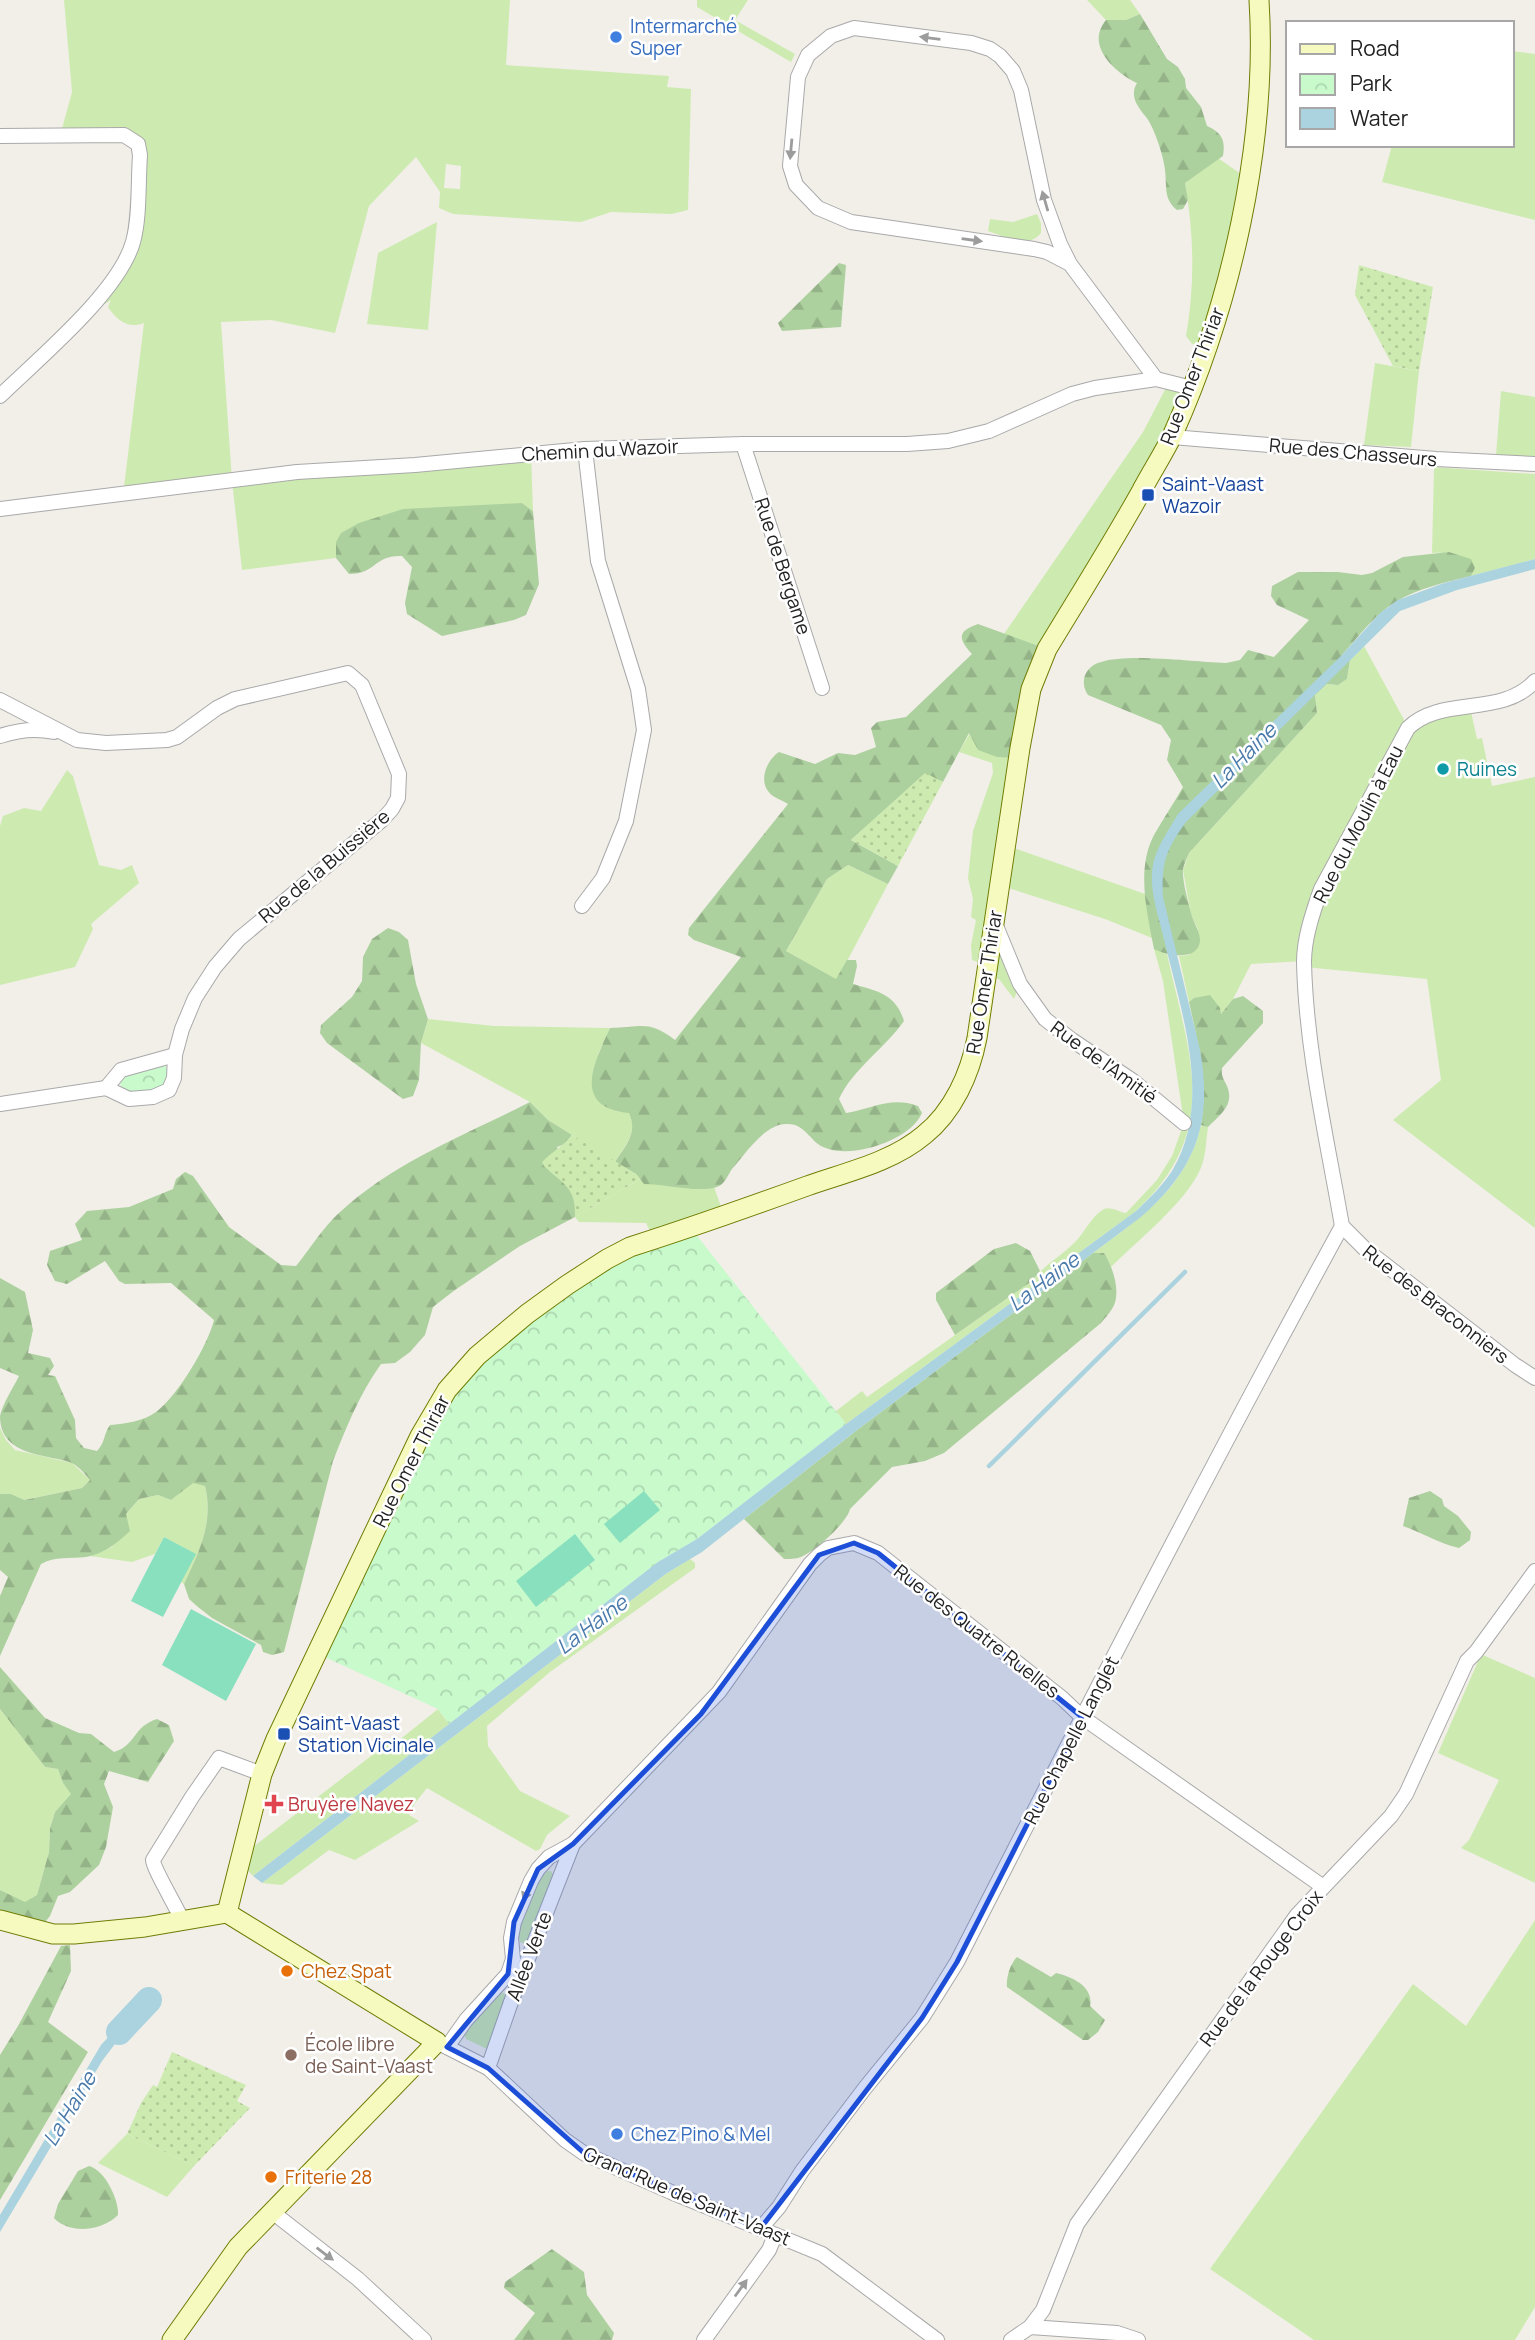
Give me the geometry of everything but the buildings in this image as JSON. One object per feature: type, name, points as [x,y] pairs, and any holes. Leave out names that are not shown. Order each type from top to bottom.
[{"type":"street","name":"Rue Omer Thiriar","points":[[227,1913],[262,1774],[276,1739],[420,1436],[433,1411],[459,1373],[527,1314],[607,1259],[630,1247],[886,1159],[926,1134],[950,1105],[970,1066],[977,1038],[1018,762],[1035,675],[1047,649],[1172,437],[1192,388],[1230,269],[1259,108],[1262,43],[1259,0]]},
{"type":"street","points":[[1070,264],[1034,249],[851,222],[818,208],[796,185],[790,166],[798,77],[808,55],[831,36],[854,28],[971,43],[990,49],[1000,57],[1013,71],[1021,90],[1044,200],[1060,244],[1070,264],[1156,379]]},
{"type":"street","points":[[0,136],[124,135],[138,144],[140,155],[134,239],[124,266],[86,312],[0,396]]},
{"type":"street","name":"Chemin du Wazoir","points":[[0,509],[297,472],[415,465],[585,449],[948,441],[989,430],[1072,394],[1095,388],[1156,379],[1192,388]]},
{"type":"street","name":"Rue des Chasseurs","points":[[1172,437],[1436,459],[1535,464]]},
{"type":"street","name":"Rue de Bergame","points":[[743,444],[822,688]]},
{"type":"street","points":[[582,906],[603,878],[626,821],[644,730],[638,689],[600,570],[585,449]]},
{"type":"street","name":"Rue de la Buissière","points":[[0,700],[77,740],[106,743],[167,740],[177,737],[217,708],[235,699],[348,673],[362,685],[399,774],[398,798],[392,809],[239,939],[215,967],[188,1012],[175,1055],[173,1084],[163,1094],[128,1100],[106,1088],[0,1104]]},
{"type":"street","name":"Rue du Moulin à Eau","points":[[1342,1226],[1307,1007],[1304,961],[1309,927],[1321,889],[1408,728],[1429,713],[1507,699],[1525,691],[1535,681]]},
{"type":"street","name":"Rue de la Buissière","points":[[0,736],[18,730],[40,729],[64,734]]},
{"type":"street","name":"Rue de l'Amitié","points":[[994,920],[1020,984],[1045,1019],[1133,1081],[1184,1123]]},
{"type":"street","points":[[106,1088],[121,1069],[175,1055]]},
{"type":"street","name":"Rue des Braconniers","points":[[1342,1226],[1365,1249],[1535,1378]]},
{"type":"street","name":"Rue Chapelle Langlet","points":[[760,2229],[865,2088],[922,2018],[957,1962],[1175,1541],[1214,1460],[1342,1226]]},
{"type":"street","name":"Rue des Quatre Ruelles","points":[[701,1714],[727,1682],[810,1564],[828,1548],[854,1543],[878,1553],[1062,1698],[1082,1717],[1322,1886]]},
{"type":"street","name":"Rue de la Rouge Croix","points":[[1015,2339],[1030,2327],[1043,2310],[1072,2235],[1083,2215],[1297,1915],[1391,1815],[1406,1794],[1467,1661],[1535,1571]]},
{"type":"street","name":"Allée Verte","points":[[442,2044],[508,1974],[513,1959],[511,1938],[514,1922],[538,1869],[549,1857],[573,1844],[701,1714]]},
{"type":"street","points":[[182,1920],[165,1884],[153,1867],[153,1860],[218,1760],[221,1758],[262,1774]]},
{"type":"street","name":"Allée Verte","points":[[488,2068],[573,1844]]},
{"type":"street","points":[[0,1920],[38,1931],[67,1935],[145,1927],[227,1913]]},
{"type":"street","name":"Grand'Rue de Saint-Vaast","points":[[227,1913],[442,2044],[488,2068],[565,2140],[585,2154],[828,2258],[937,2340]]},
{"type":"street","points":[[172,2340],[223,2266],[271,2211],[442,2044]]},
{"type":"street","points":[[271,2211],[358,2279],[424,2340]]},
{"type":"street","points":[[704,2340],[769,2250],[775,2235]]},
{"type":"street","points":[[1030,2327],[1117,2333],[1138,2340]]},
{"type":"highlighted area","points":[[854,1543],[878,1553],[1082,1717],[957,1962],[922,2018],[760,2229],[585,2154],[488,2068],[447,2047],[508,1974],[514,1922],[538,1869],[573,1844],[701,1714],[819,1555]]},
{"type":"green space","points":[[64,0],[510,0],[506,65],[669,76],[667,87],[691,89],[688,210],[672,214],[611,212],[581,222],[453,214],[439,208],[440,192],[416,157],[369,206],[335,333],[271,320],[221,322],[232,480],[531,453],[533,511],[522,503],[336,542],[336,558],[242,570],[232,481],[123,495],[144,323],[133,325],[124,322],[108,307],[111,300],[105,304],[99,297],[134,239],[133,139],[60,136],[72,92]],"holes":[[[446,164],[461,166],[460,189],[444,188]]]},
{"type":"green space","points":[[697,0],[748,0],[735,20],[795,54],[791,62],[697,7]]},
{"type":"green space","points":[[1087,0],[1130,0],[1140,14],[1126,20],[1106,20]]},
{"type":"green space","points":[[1140,14],[1167,59],[1178,67],[1185,79],[1186,88],[1201,107],[1207,126],[1219,134],[1224,145],[1223,156],[1185,183],[1188,200],[1183,209],[1177,210],[1173,206],[1166,191],[1164,164],[1158,142],[1134,97],[1137,83],[1120,72],[1105,57],[1099,39],[1100,29],[1106,20],[1126,20]]},
{"type":"green space","points":[[1514,51],[1535,54],[1535,220],[1382,182],[1391,147],[1514,147]]},
{"type":"green space","points":[[1218,158],[1248,179],[1199,345],[1192,344],[1186,336],[1192,260],[1185,183]]},
{"type":"green space","points":[[1037,214],[1041,233],[1029,241],[1016,240],[988,231],[990,219],[1013,222]]},
{"type":"green space","points":[[437,222],[428,330],[367,324],[378,253]]},
{"type":"green space","points":[[839,263],[846,265],[841,327],[782,331],[778,323]]},
{"type":"green space","points":[[1359,265],[1433,287],[1419,371],[1393,366],[1355,295]]},
{"type":"green space","points":[[1375,363],[1419,371],[1411,447],[1364,445]]},
{"type":"green space","points":[[1169,382],[1192,388],[1047,649],[1004,634],[1143,432]]},
{"type":"green space","points":[[1501,391],[1535,397],[1535,457],[1496,455]]},
{"type":"green space","points":[[1434,467],[1535,474],[1535,559],[1471,576],[1475,568],[1460,557],[1432,553]]},
{"type":"green space","points":[[522,503],[533,511],[539,584],[526,615],[514,620],[442,636],[407,614],[405,603],[412,567],[402,556],[385,558],[365,571],[349,574],[336,558],[336,542],[341,533],[359,523],[403,509]]},
{"type":"green space","points":[[1449,552],[1471,559],[1475,568],[1471,576],[1414,592],[1389,606],[1374,619],[1342,655],[1350,660],[1347,679],[1338,685],[1327,684],[1315,695],[1317,713],[1189,853],[1183,869],[1183,879],[1200,939],[1199,946],[1195,951],[1182,955],[1167,954],[1154,949],[1145,891],[1145,862],[1154,835],[1183,787],[1167,760],[1171,740],[1161,725],[1088,695],[1084,685],[1087,671],[1095,664],[1113,659],[1226,663],[1240,660],[1248,650],[1274,657],[1309,620],[1277,605],[1271,596],[1272,586],[1298,572],[1362,575],[1372,573],[1403,557]]},
{"type":"green space","points":[[978,624],[1047,649],[1019,758],[997,757],[978,750],[969,733],[943,782],[925,774],[851,840],[898,866],[888,884],[848,865],[827,879],[786,951],[836,979],[847,960],[856,960],[853,984],[891,999],[904,1021],[845,1088],[839,1099],[846,1113],[899,1102],[918,1106],[922,1113],[905,1132],[893,1139],[848,1151],[823,1147],[799,1127],[780,1125],[757,1140],[719,1186],[694,1189],[644,1184],[636,1174],[615,1162],[631,1133],[629,1113],[611,1109],[599,1102],[593,1093],[594,1069],[610,1028],[651,1027],[675,1040],[741,957],[694,940],[688,935],[689,928],[788,804],[773,796],[765,786],[765,773],[774,756],[779,752],[815,764],[838,753],[855,755],[876,747],[871,728],[877,722],[906,717],[972,654],[964,644],[962,636],[966,630]]},
{"type":"green space","points":[[1364,646],[1408,727],[1470,707],[1477,739],[1482,738],[1492,786],[1535,777],[1535,1228],[1393,1120],[1441,1080],[1427,979],[1305,967],[1304,961],[1251,964],[1233,999],[1221,1014],[1194,998],[1189,1002],[1179,956],[1189,955],[1198,929],[1191,915],[1183,870],[1189,853],[1317,713],[1315,695],[1327,684],[1338,685],[1347,679],[1350,660]]},
{"type":"green space","points":[[970,733],[1019,758],[1005,845],[1145,894],[1152,938],[1105,919],[999,885],[994,920],[1020,984],[1014,999],[999,979],[986,977],[987,965],[972,960],[971,945],[976,920],[971,917],[973,899],[968,878],[973,831],[993,773],[992,763],[959,752]]},
{"type":"green space","points":[[67,770],[73,776],[99,865],[121,870],[132,865],[139,883],[91,924],[93,929],[75,967],[0,985],[0,826],[3,816],[24,808],[41,811]]},
{"type":"green space","points":[[925,773],[943,782],[898,866],[851,840]]},
{"type":"green space","points":[[848,865],[888,884],[837,980],[786,951],[827,879]]},
{"type":"green space","points":[[388,928],[399,932],[408,940],[416,984],[428,1019],[421,1043],[419,1080],[413,1096],[403,1099],[327,1043],[320,1033],[321,1025],[352,997],[362,981],[363,957],[372,939]]},
{"type":"green space","points":[[1154,949],[1167,954],[1184,1025],[1192,1090],[1190,1121],[1181,1151],[1163,1181],[1136,1211],[846,1424],[836,1411],[862,1391],[867,1397],[1032,1281],[1074,1243],[1099,1212],[1109,1208],[1126,1213],[1157,1180],[1172,1156],[1184,1123],[1163,981]]},
{"type":"green space","points":[[1210,995],[1220,1008],[1221,1014],[1233,999],[1243,996],[1263,1011],[1263,1023],[1222,1068],[1222,1076],[1229,1091],[1228,1103],[1208,1127],[1201,1125],[1203,1079],[1189,1002],[1194,998]]},
{"type":"green space","points":[[428,1019],[494,1026],[610,1028],[598,1054],[616,1111],[629,1112],[632,1126],[630,1138],[615,1162],[548,1120],[530,1102],[421,1043]]},
{"type":"green space","points":[[162,1065],[168,1068],[169,1077],[163,1088],[133,1095],[121,1088],[123,1074]]},
{"type":"green space","points":[[530,1102],[548,1120],[572,1135],[565,1144],[557,1147],[576,1201],[575,1217],[520,1246],[433,1307],[425,1335],[410,1352],[395,1363],[381,1364],[373,1375],[333,1461],[284,1652],[272,1655],[263,1652],[261,1645],[212,1618],[189,1599],[184,1584],[204,1536],[208,1512],[205,1486],[193,1483],[171,1500],[158,1495],[139,1499],[126,1514],[130,1531],[104,1551],[93,1556],[57,1559],[41,1564],[0,1656],[0,1596],[8,1577],[0,1570],[0,1494],[11,1494],[24,1500],[82,1488],[90,1480],[72,1463],[16,1446],[7,1439],[2,1429],[1,1411],[19,1376],[0,1368],[0,1278],[25,1292],[33,1330],[28,1353],[50,1358],[54,1366],[48,1375],[55,1376],[75,1420],[76,1438],[84,1448],[97,1451],[110,1425],[146,1418],[173,1395],[191,1370],[214,1320],[171,1283],[125,1284],[119,1281],[105,1261],[67,1284],[55,1281],[47,1265],[50,1251],[82,1240],[75,1224],[87,1211],[129,1207],[173,1189],[176,1179],[185,1172],[193,1176],[229,1227],[281,1265],[296,1266],[334,1218],[383,1178]]},
{"type":"green space","points":[[1201,1125],[1208,1127],[1205,1149],[1202,1165],[1193,1183],[1160,1221],[1111,1267],[1104,1253],[1093,1253],[1145,1213],[1173,1184],[1185,1167]]},
{"type":"green space","points":[[572,1135],[640,1179],[575,1217],[571,1193],[542,1162]]},
{"type":"green space","points":[[640,1179],[645,1184],[708,1189],[714,1187],[724,1215],[654,1239],[646,1223],[579,1222],[575,1217]]},
{"type":"green space","points":[[690,1227],[846,1424],[697,1539],[658,1562],[449,1724],[438,1709],[318,1654],[447,1390],[567,1285]]},
{"type":"green space","points":[[1016,1243],[1030,1251],[1040,1271],[1032,1281],[955,1335],[936,1300],[936,1293],[994,1249]]},
{"type":"green space","points":[[1093,1253],[1104,1253],[1113,1273],[1116,1296],[1109,1313],[1101,1323],[944,1453],[925,1461],[892,1467],[850,1509],[843,1522],[830,1536],[799,1558],[784,1559],[744,1519],[857,1430]]},
{"type":"green space","points":[[0,1428],[15,1450],[72,1463],[90,1480],[82,1488],[23,1500],[11,1494],[0,1494]]},
{"type":"green space","points":[[193,1482],[205,1486],[208,1512],[200,1548],[184,1584],[181,1582],[195,1554],[164,1537],[155,1554],[132,1562],[90,1556],[112,1547],[126,1514],[139,1499],[158,1495],[171,1500]]},
{"type":"green space","points":[[644,1491],[660,1510],[620,1543],[604,1524]]},
{"type":"green space","points":[[1430,1491],[1442,1499],[1444,1506],[1458,1516],[1471,1532],[1470,1540],[1459,1548],[1403,1526],[1409,1498]]},
{"type":"green space","points":[[575,1534],[595,1560],[536,1607],[516,1581]]},
{"type":"green space","points":[[164,1537],[196,1554],[163,1617],[131,1601]]},
{"type":"green space","points":[[690,1559],[695,1563],[695,1568],[550,1672],[487,1726],[488,1746],[520,1791],[570,1816],[547,1835],[540,1849],[536,1851],[427,1788],[409,1815],[419,1821],[355,1860],[329,1850],[282,1885],[262,1883],[667,1573]]},
{"type":"green space","points":[[191,1609],[256,1644],[226,1701],[162,1665]]},
{"type":"green space","points":[[1476,1652],[1535,1678],[1535,1883],[1461,1848],[1469,1840],[1499,1780],[1438,1753],[1479,1659]]},
{"type":"green space","points":[[0,1667],[45,1718],[79,1733],[91,1734],[114,1752],[127,1745],[149,1722],[157,1719],[169,1725],[174,1741],[148,1782],[109,1771],[104,1784],[113,1807],[106,1847],[99,1865],[70,1892],[58,1896],[50,1916],[38,1931],[0,1920],[0,1890],[25,1902],[37,1895],[49,1852],[50,1828],[55,1812],[71,1794],[58,1769],[45,1767],[0,1709]]},
{"type":"green space","points":[[0,1709],[45,1767],[58,1769],[63,1783],[72,1794],[55,1812],[50,1828],[49,1852],[37,1895],[25,1903],[0,1890]]},
{"type":"green space","points":[[438,1709],[449,1724],[253,1876],[239,1861],[240,1857],[393,1739],[398,1741]]},
{"type":"green space","points":[[548,1871],[553,1875],[529,1941],[525,1944],[520,1942],[517,1931],[540,1878]]},
{"type":"green space","points":[[1535,1920],[1535,2307],[1515,2340],[1314,2340],[1210,2269],[1413,1984],[1466,2026]]},
{"type":"green space","points":[[70,1945],[71,1971],[48,2022],[88,2052],[0,2200],[0,2055],[61,1946]]},
{"type":"green space","points":[[1017,1957],[1051,1977],[1056,1973],[1081,1984],[1089,1993],[1090,2006],[1105,2020],[1098,2032],[1088,2040],[1083,2040],[1007,1987],[1009,1971]]},
{"type":"green space","points":[[497,1993],[504,1993],[506,1997],[487,2049],[466,2039],[464,2034],[470,2022]]},
{"type":"green space","points":[[172,2052],[246,2085],[237,2101],[250,2108],[194,2166],[127,2134],[141,2103],[153,2085],[157,2087]]},
{"type":"green space","points":[[127,2134],[194,2166],[167,2197],[98,2163]]},
{"type":"green space","points":[[89,2166],[100,2173],[110,2186],[118,2215],[104,2225],[86,2229],[68,2227],[54,2218],[58,2204],[78,2171]]},
{"type":"green space","points":[[552,2249],[584,2272],[587,2295],[614,2333],[612,2340],[514,2340],[535,2313],[504,2288],[505,2282]]},
{"type":"water","points":[[1535,559],[1535,569],[1457,590],[1400,611],[1186,822],[1174,840],[1164,866],[1163,897],[1200,1050],[1204,1100],[1202,1122],[1196,1142],[1175,1181],[1160,1199],[1141,1217],[857,1430],[702,1552],[667,1573],[262,1883],[253,1876],[658,1562],[697,1539],[846,1424],[1136,1211],[1150,1197],[1172,1171],[1185,1143],[1191,1114],[1190,1052],[1152,884],[1155,857],[1162,840],[1178,814],[1342,655],[1380,613],[1398,600],[1444,583]]},
{"type":"water","points":[[140,2003],[147,2008],[102,2061],[0,2232],[0,2215],[101,2045]]},
{"type":"waterway","points":[[989,1466],[1185,1272]]},
{"type":"waterway","name":"La Haine","points":[[119,2032],[149,2000]]},
{"type":"place","name":"Intermarché Super","points":[[616,37]]},
{"type":"place","name":"Saint-Vaast Wazoir","points":[[1148,495]]},
{"type":"place","name":"Ruines","points":[[1443,769]]},
{"type":"place","name":"Saint-Vaast Station Vicinale","points":[[284,1734]]},
{"type":"place","name":"Bruyère Navez","points":[[274,1804]]},
{"type":"place","name":"Chez Spat","points":[[287,1971]]},
{"type":"place","name":"École libre de Saint-Vaast","points":[[291,2055]]},
{"type":"place","name":"Chez Pino & Mel","points":[[617,2134]]},
{"type":"place","name":"Friterie 28","points":[[271,2177]]}]
